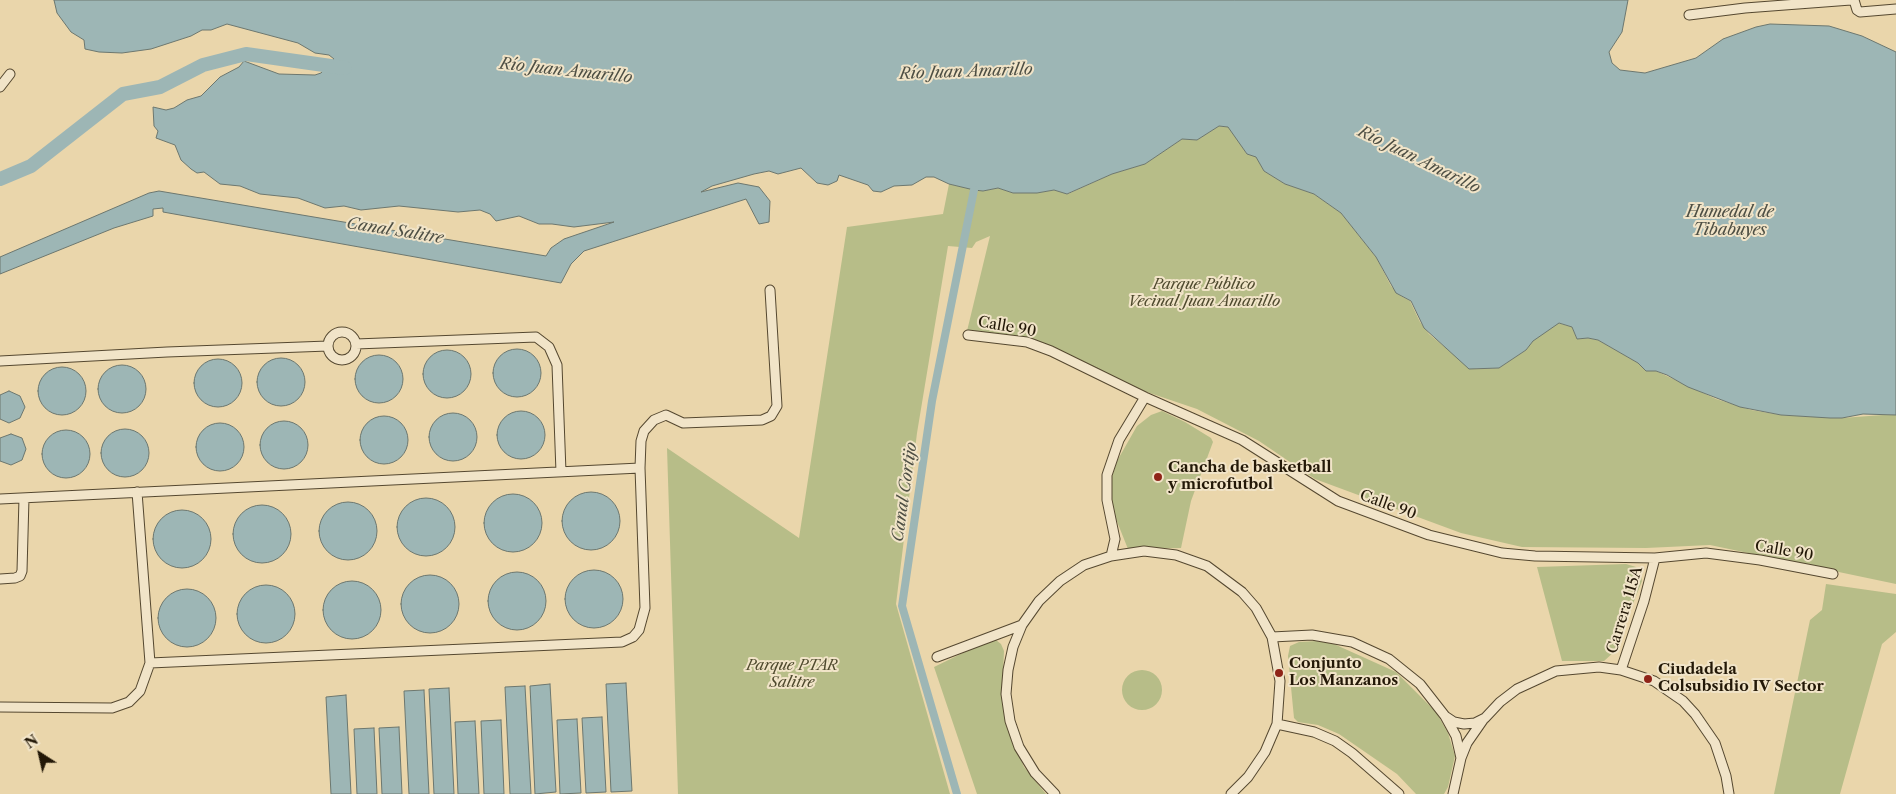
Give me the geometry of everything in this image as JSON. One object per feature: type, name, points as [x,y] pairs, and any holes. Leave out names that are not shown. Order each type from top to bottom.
[{"type":"street","points":[[1689,15],[1745,4],[1851,0]]},
{"type":"street","points":[[1854,0],[1857,10],[1860,12],[1893,6]]},
{"type":"street","points":[[0,87],[10,74]]},
{"type":"street","points":[[150,663],[622,642],[633,637],[639,630],[645,608],[640,468],[641,441],[644,431],[654,420],[662,416],[670,416],[683,423],[762,420],[771,416],[777,406],[770,290]]},
{"type":"street","points":[[340,332],[350,335],[356,344],[354,354],[346,360],[336,359],[331,356],[328,346],[331,337],[340,332]]},
{"type":"street","name":"Calle 90","points":[[968,335],[1026,342],[1051,351],[1145,397],[1242,440],[1338,501],[1429,535],[1502,553],[1536,556],[1655,558],[1706,554],[1760,560],[1833,574]]},
{"type":"street","points":[[356,344],[536,337],[549,347],[557,365],[561,472]]},
{"type":"street","points":[[0,362],[167,352],[328,346]]},
{"type":"street","points":[[1111,556],[1115,540],[1107,500],[1107,474],[1119,440],[1145,397]]},
{"type":"street","points":[[0,499],[640,468]]},
{"type":"street","points":[[0,707],[112,708],[129,702],[140,691],[150,663],[137,492]]},
{"type":"street","points":[[0,579],[15,578],[22,571],[24,498]]},
{"type":"street","points":[[1055,794],[1035,773],[1019,747],[1010,721],[1006,694],[1008,670],[1013,647],[1022,625],[1039,601],[1060,581],[1084,565],[1111,556],[1144,551],[1176,555],[1207,566],[1242,592],[1256,608],[1272,637],[1280,681],[1277,724],[1265,752],[1248,777],[1231,794]]},
{"type":"street","name":"Carrera 115A","points":[[1621,670],[1644,601],[1655,558]]},
{"type":"street","points":[[937,657],[1022,625]]},
{"type":"street","points":[[1272,637],[1312,635],[1352,642],[1389,659],[1420,684],[1445,716],[1456,736],[1461,758]]},
{"type":"street","points":[[1453,794],[1461,758],[1467,743],[1485,718],[1500,702],[1517,689],[1550,673],[1578,667],[1599,667],[1621,670],[1654,681],[1683,701],[1695,714],[1715,743],[1726,776],[1729,794]]},
{"type":"street","points":[[1445,716],[1454,722],[1464,724],[1485,718]]},
{"type":"street","points":[[1277,724],[1314,732],[1335,742],[1352,752],[1399,794]]},
{"type":"green space","points":[[1219,126],[1229,127],[1247,154],[1256,156],[1264,171],[1285,184],[1314,194],[1341,213],[1376,257],[1391,286],[1401,296],[1410,301],[1420,322],[1429,334],[1458,358],[1476,369],[1499,368],[1526,350],[1532,341],[1558,323],[1572,327],[1577,339],[1588,338],[1598,340],[1638,363],[1646,371],[1656,371],[1716,399],[1751,410],[1781,415],[1842,418],[1896,414],[1896,584],[1710,545],[1646,548],[1522,547],[1461,533],[1315,479],[1259,441],[1197,409],[1135,388],[1082,361],[1033,341],[1007,335],[967,331],[990,236],[976,242],[972,248],[948,246],[917,433],[896,604],[950,794],[678,794],[667,448],[799,538],[847,227],[943,214],[949,184],[982,191],[998,188],[1014,193],[1037,193],[1054,190],[1068,194],[1112,174],[1145,164],[1182,139],[1197,140]]},
{"type":"green space","points":[[1162,411],[1185,422],[1211,438],[1213,442],[1191,501],[1181,548],[1128,549],[1112,509],[1111,480],[1117,461],[1137,426],[1151,415]]},
{"type":"green space","points":[[1626,564],[1636,567],[1641,574],[1642,581],[1614,652],[1604,661],[1562,661],[1537,567]]},
{"type":"green space","points":[[1826,584],[1896,594],[1896,632],[1882,644],[1840,794],[1774,794],[1810,620],[1822,610]]},
{"type":"green space","points":[[996,640],[1001,644],[1004,651],[1002,696],[1011,736],[1024,767],[1046,794],[977,794],[934,667],[973,648]]},
{"type":"green space","points":[[1317,641],[1334,644],[1396,672],[1436,712],[1448,733],[1455,756],[1448,787],[1444,794],[1416,794],[1397,774],[1339,734],[1318,725],[1298,722],[1294,718],[1288,656],[1290,646],[1299,642]]},
{"type":"green space","points":[[1146,670],[1153,673],[1159,679],[1162,690],[1161,698],[1153,707],[1146,710],[1138,710],[1131,707],[1123,698],[1122,686],[1125,679],[1134,671]]},
{"type":"water","name":"Humedal de Tibabuyes","points":[[54,0],[1628,0],[1622,32],[1609,52],[1612,63],[1620,70],[1645,73],[1696,58],[1723,39],[1756,27],[1770,24],[1829,26],[1862,36],[1896,52],[1896,415],[1863,414],[1830,418],[1781,415],[1740,407],[1688,387],[1667,375],[1656,371],[1646,371],[1638,363],[1598,340],[1588,338],[1577,339],[1572,327],[1559,323],[1533,341],[1526,350],[1499,368],[1469,369],[1424,328],[1411,301],[1396,293],[1376,257],[1341,213],[1314,194],[1285,184],[1264,171],[1256,157],[1247,154],[1228,127],[1219,126],[1197,140],[1182,139],[1145,164],[1112,174],[1067,194],[1054,190],[1037,193],[1013,193],[998,188],[983,191],[974,190],[949,184],[934,177],[926,177],[912,185],[894,186],[881,192],[873,191],[868,185],[839,175],[837,181],[828,185],[817,183],[801,168],[778,174],[769,171],[754,174],[712,186],[701,192],[738,183],[759,187],[770,201],[769,222],[759,224],[746,199],[584,251],[571,264],[561,283],[163,212],[163,208],[153,209],[153,216],[114,228],[0,274],[0,257],[149,193],[159,191],[546,256],[551,248],[564,239],[614,222],[574,227],[539,224],[519,216],[496,221],[490,214],[480,210],[458,212],[399,206],[361,210],[344,206],[325,208],[298,198],[260,194],[240,186],[220,184],[204,172],[197,173],[191,169],[181,160],[175,145],[156,138],[158,131],[154,126],[153,107],[166,110],[201,96],[220,77],[239,67],[244,61],[279,74],[315,75],[321,73],[334,59],[329,55],[315,53],[298,43],[227,24],[211,30],[202,30],[191,36],[151,49],[122,53],[99,52],[85,49],[84,40],[71,32],[57,13]]},
{"type":"water","points":[[512,349],[522,349],[531,353],[537,359],[540,364],[540,382],[531,393],[522,397],[512,397],[503,393],[497,387],[493,378],[493,368],[497,359],[503,353]]},
{"type":"water","points":[[442,350],[452,350],[461,354],[467,360],[470,365],[470,383],[461,394],[452,398],[442,398],[433,394],[427,388],[423,379],[423,369],[427,360],[433,354]]},
{"type":"water","points":[[374,355],[384,355],[393,359],[399,365],[402,370],[402,388],[393,399],[384,403],[374,403],[365,399],[359,393],[355,384],[355,374],[359,365],[365,359]]},
{"type":"water","points":[[276,358],[286,358],[295,362],[301,368],[305,382],[301,396],[295,402],[286,406],[276,406],[267,402],[261,396],[257,387],[257,377],[261,368],[267,362]]},
{"type":"water","points":[[213,359],[223,359],[232,363],[238,369],[242,383],[238,397],[232,403],[223,407],[213,407],[204,403],[198,397],[194,388],[194,378],[198,369],[204,363]]},
{"type":"water","points":[[117,365],[127,365],[136,369],[142,375],[146,389],[142,403],[136,409],[127,413],[117,413],[108,409],[102,403],[98,394],[98,384],[102,375],[108,369]]},
{"type":"water","points":[[57,367],[67,367],[76,371],[82,377],[86,391],[82,405],[76,411],[67,415],[57,415],[48,411],[42,405],[38,396],[38,386],[42,377],[48,371]]},
{"type":"water","points":[[9,391],[20,396],[25,407],[20,418],[9,423],[0,419],[0,395]]},
{"type":"water","points":[[516,411],[526,411],[535,415],[541,421],[544,426],[544,444],[535,455],[526,459],[516,459],[507,455],[501,449],[497,440],[497,430],[501,421],[507,415]]},
{"type":"water","points":[[448,413],[458,413],[467,417],[473,423],[476,428],[476,446],[467,457],[458,461],[448,461],[439,457],[433,451],[429,442],[429,432],[433,423],[439,417]]},
{"type":"water","points":[[379,416],[389,416],[398,420],[404,426],[407,431],[407,449],[398,460],[389,464],[379,464],[370,460],[364,454],[360,445],[360,435],[364,426],[370,420]]},
{"type":"water","points":[[279,421],[289,421],[298,425],[304,431],[308,445],[304,459],[298,465],[289,469],[279,469],[270,465],[264,459],[260,450],[260,440],[264,431],[270,425]]},
{"type":"water","points":[[215,423],[225,423],[234,427],[240,433],[244,447],[240,461],[234,467],[225,471],[215,471],[206,467],[200,461],[196,452],[196,442],[200,433],[206,427]]},
{"type":"water","points":[[120,429],[130,429],[139,433],[145,439],[149,453],[145,467],[139,473],[130,477],[120,477],[111,473],[105,467],[101,458],[101,448],[105,439],[111,433]]},
{"type":"water","points":[[61,430],[71,430],[80,434],[86,440],[89,445],[89,463],[80,474],[71,478],[61,478],[52,474],[46,468],[42,459],[42,449],[46,440],[52,434]]},
{"type":"water","points":[[11,434],[22,438],[26,449],[22,460],[11,465],[0,461],[0,438]]},
{"type":"water","points":[[585,492],[597,492],[612,500],[620,515],[620,527],[612,542],[597,550],[585,550],[570,542],[562,527],[562,515],[570,500]]},
{"type":"water","points":[[507,494],[519,494],[534,502],[542,517],[542,529],[534,544],[519,552],[507,552],[492,544],[484,529],[484,517],[492,502]]},
{"type":"water","points":[[420,498],[432,498],[447,506],[455,521],[455,533],[447,548],[432,556],[420,556],[405,548],[397,533],[397,521],[405,506]]},
{"type":"water","points":[[342,502],[354,502],[369,510],[377,525],[377,537],[369,552],[354,560],[342,560],[327,552],[319,537],[319,525],[327,510]]},
{"type":"water","points":[[256,505],[268,505],[283,513],[291,528],[291,540],[283,555],[268,563],[256,563],[241,555],[233,540],[233,528],[241,513]]},
{"type":"water","points":[[176,510],[188,510],[203,518],[211,533],[211,545],[203,560],[188,568],[176,568],[161,560],[153,545],[153,533],[161,518]]},
{"type":"water","points":[[588,570],[600,570],[615,578],[623,593],[623,605],[615,620],[600,628],[588,628],[573,620],[565,605],[565,593],[573,578]]},
{"type":"water","points":[[511,572],[523,572],[538,580],[546,595],[546,607],[538,622],[523,630],[511,630],[496,622],[488,607],[488,595],[496,580]]},
{"type":"water","points":[[424,575],[436,575],[451,583],[459,598],[459,610],[451,625],[436,633],[424,633],[409,625],[401,610],[401,598],[409,583]]},
{"type":"water","points":[[346,581],[358,581],[373,589],[381,604],[381,616],[373,631],[358,639],[346,639],[331,631],[323,616],[323,604],[331,589]]},
{"type":"water","points":[[260,585],[272,585],[287,593],[295,608],[295,620],[287,635],[272,643],[260,643],[245,635],[237,620],[237,608],[245,593]]},
{"type":"water","points":[[181,589],[193,589],[208,597],[216,612],[216,624],[208,639],[193,647],[181,647],[166,639],[158,624],[158,612],[166,597]]},
{"type":"water","points":[[626,683],[632,791],[611,792],[606,684]]},
{"type":"water","points":[[550,684],[556,792],[535,794],[530,686]]},
{"type":"water","points":[[525,686],[531,794],[510,794],[505,687]]},
{"type":"water","points":[[449,688],[454,794],[434,794],[429,689]]},
{"type":"water","points":[[424,690],[429,794],[409,794],[404,691]]},
{"type":"water","points":[[346,695],[351,794],[331,794],[326,697]]},
{"type":"water","points":[[602,717],[606,792],[586,793],[582,718]]},
{"type":"water","points":[[577,719],[581,793],[560,794],[557,720]]},
{"type":"water","points":[[501,720],[504,794],[484,794],[481,721]]},
{"type":"water","points":[[475,721],[479,794],[458,794],[455,722]]},
{"type":"water","points":[[399,727],[402,794],[382,794],[379,728]]},
{"type":"water","points":[[374,728],[377,794],[357,794],[354,729]]},
{"type":"waterway","name":"Río Juan Amarillo","points":[[0,179],[31,166],[123,94],[160,87],[203,65],[246,54],[345,68]]},
{"type":"waterway","name":"Canal Cortijo","points":[[957,794],[902,606],[932,401],[974,190]]},
{"type":"place","name":"Cancha de basketball y microfutbol","points":[[1158,477]]},
{"type":"place","name":"Conjunto Los Manzanos","points":[[1279,673]]},
{"type":"place","name":"Ciudadela Colsubsidio IV Sector","points":[[1648,679]]},
{"type":"water label","name":"Canal Salitre","points":[[395,231]]},
{"type":"park label","name":"Parque Público Vecinal Juan Amarillo","points":[[1204,294]]},
{"type":"park label","name":"Parque PTAR Salitre","points":[[792,674]]}]
